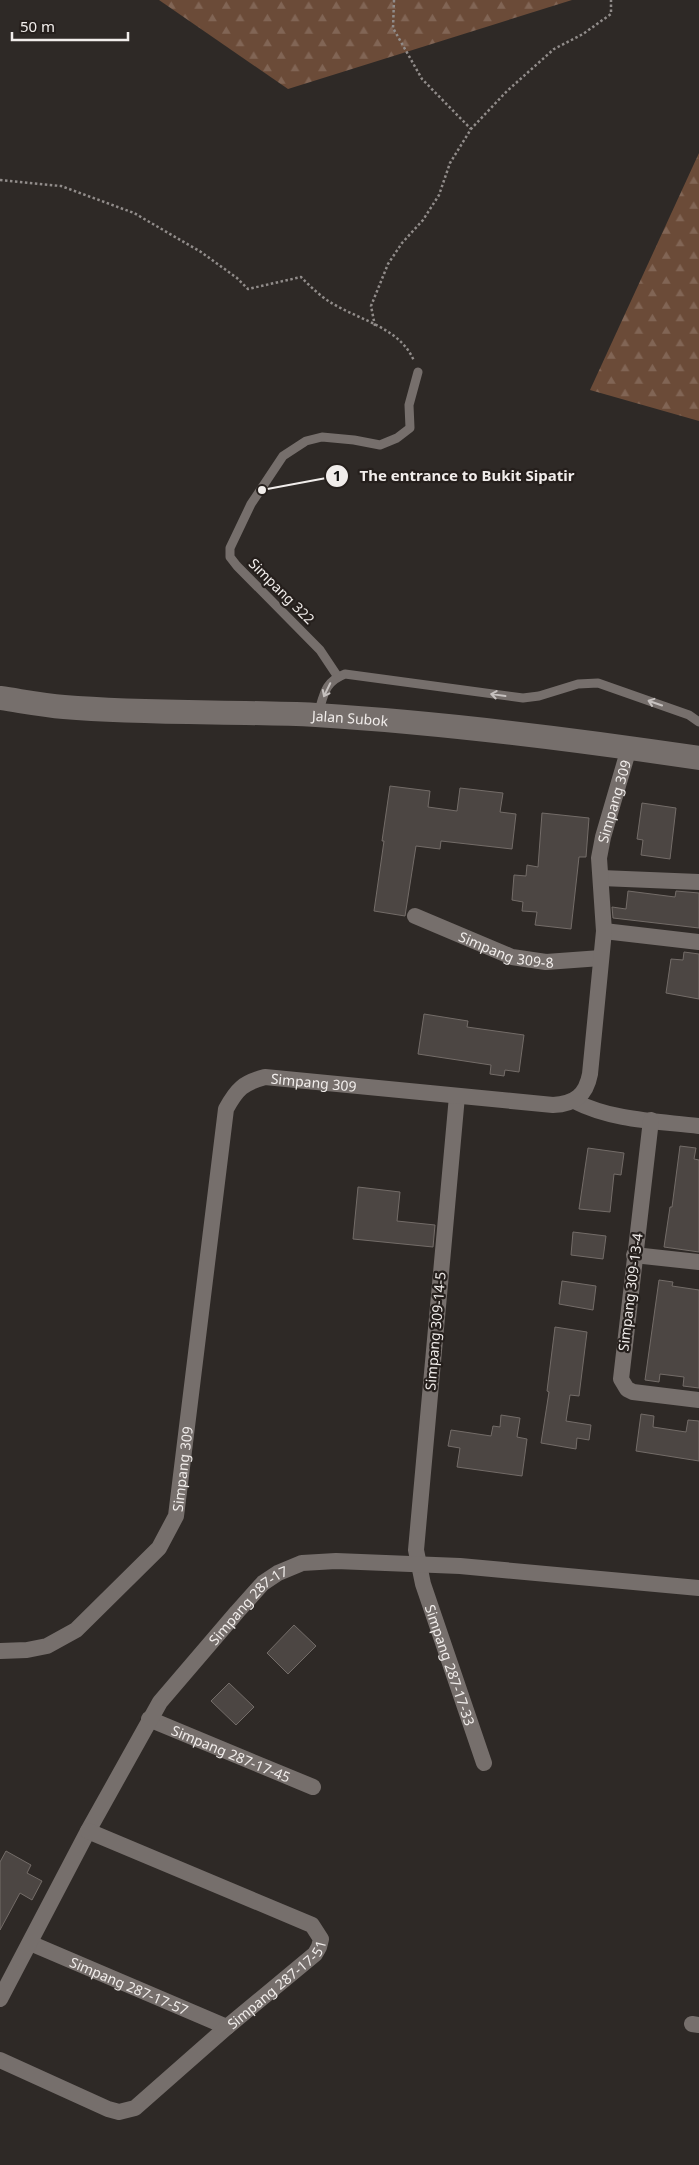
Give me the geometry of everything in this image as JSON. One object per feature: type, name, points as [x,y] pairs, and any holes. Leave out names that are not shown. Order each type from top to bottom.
[{"type":"main road","name":"Jalan Subok","points":[[0,698],[63,707],[317,716],[428,724],[699,758]]},
{"type":"street","name":"Simpang 309","points":[[0,1651],[27,1650],[47,1646],[76,1630],[159,1548],[176,1516],[226,1109],[235,1092],[248,1082],[265,1078],[553,1105],[574,1101],[583,1094],[588,1085],[590,1074],[604,930],[599,858],[603,837],[629,748]]},
{"type":"street","points":[[601,878],[699,882]]},
{"type":"street","name":"Simpang 309-8","points":[[415,916],[512,957],[546,962],[601,958]]},
{"type":"street","points":[[604,930],[699,942]]},
{"type":"street","name":"Simpang 309-14-5","points":[[419,1566],[416,1550],[456,1096]]},
{"type":"street","points":[[574,1101],[591,1110],[609,1115],[699,1126]]},
{"type":"street","name":"Simpang 309-13-4","points":[[650,1120],[620,1373],[623,1384],[633,1392],[699,1400]]},
{"type":"street","points":[[634,1255],[699,1262]]},
{"type":"street","name":"Simpang 287-17","points":[[0,1999],[149,1719],[180,1678],[237,1612],[263,1583],[278,1573],[302,1563],[336,1562],[460,1566],[699,1588]]},
{"type":"street","name":"Simpang 287-17-33","points":[[419,1566],[423,1584],[484,1763]]},
{"type":"street","name":"Simpang 287-17-45","points":[[149,1719],[313,1787]]},
{"type":"street","name":"Simpang 287-17-51","points":[[0,2060],[103,2107],[119,2112],[135,2108],[314,1954],[319,1947],[320,1939],[318,1932],[312,1925],[88,1831]]},
{"type":"street","name":"Simpang 287-17-57","points":[[30,1942],[227,2027]]},
{"type":"lane","name":"Simpang 322","points":[[338,677],[320,650],[237,566],[230,557],[230,548],[251,504],[283,456],[306,441],[322,437],[380,445],[397,438],[410,428],[409,405],[418,372]]},
{"type":"lane","points":[[317,716],[327,686],[345,674],[523,698],[539,696],[578,684],[598,683],[689,714],[699,722]]},
{"type":"path","points":[[394,0],[393,28],[422,78],[471,129]]},
{"type":"path","points":[[376,326],[372,306],[388,264],[402,243],[423,220],[439,195],[450,163],[471,129],[507,91],[554,49],[584,34],[611,14],[611,0]]},
{"type":"path","points":[[0,180],[61,186],[134,213],[201,252],[237,278],[248,289],[301,278],[329,302],[392,333],[412,357],[418,372]]},
{"type":"green space","points":[[159,0],[572,0],[288,89]]},
{"type":"green space","points":[[699,153],[699,421],[590,390]]},
{"type":"building","points":[[390,786],[430,791],[428,807],[457,811],[460,788],[503,793],[500,812],[516,814],[512,849],[441,841],[440,849],[416,846],[405,916],[374,911]]},
{"type":"building","points":[[642,803],[676,808],[670,859],[641,855],[643,840],[637,839]]},
{"type":"building","points":[[542,813],[589,818],[586,857],[579,857],[571,929],[535,925],[537,912],[522,911],[523,902],[512,900],[514,875],[526,876],[527,865],[538,867]]},
{"type":"building","points":[[628,891],[675,897],[676,891],[699,893],[699,928],[613,918],[612,907],[626,909]]},
{"type":"building","points":[[684,952],[699,954],[699,999],[666,993],[671,959],[683,960]]},
{"type":"building","points":[[424,1014],[468,1021],[467,1027],[524,1035],[519,1072],[505,1070],[504,1076],[490,1074],[491,1065],[418,1054]]},
{"type":"building","points":[[680,1146],[696,1148],[694,1159],[699,1160],[699,1252],[664,1247],[670,1207],[672,1207]]},
{"type":"building","points":[[588,1148],[624,1153],[621,1175],[614,1174],[610,1212],[579,1209]]},
{"type":"building","points":[[358,1187],[400,1192],[397,1221],[435,1225],[433,1247],[353,1239]]},
{"type":"building","points":[[573,1232],[606,1236],[603,1259],[571,1255]]},
{"type":"building","points":[[659,1280],[673,1282],[672,1286],[699,1290],[699,1388],[683,1386],[684,1377],[660,1374],[659,1382],[645,1380]]},
{"type":"building","points":[[562,1281],[596,1286],[593,1310],[559,1304]]},
{"type":"building","points":[[555,1327],[587,1332],[579,1396],[570,1395],[566,1421],[591,1425],[589,1440],[577,1438],[576,1449],[541,1443],[549,1392],[547,1391]]},
{"type":"building","points":[[641,1414],[654,1416],[653,1427],[686,1432],[688,1420],[699,1421],[699,1461],[636,1451]]},
{"type":"building","points":[[501,1415],[520,1418],[517,1437],[527,1439],[522,1476],[457,1467],[460,1448],[448,1446],[451,1430],[491,1436],[493,1426],[500,1427]]},
{"type":"building","points":[[294,1625],[316,1646],[288,1674],[267,1653]]},
{"type":"building","points":[[229,1683],[254,1707],[236,1725],[211,1701]]},
{"type":"building","points":[[6,1851],[31,1865],[27,1873],[42,1881],[32,1900],[20,1893],[0,1930],[0,1862]]},
{"type":"place","name":"The entrance to Bukit Sipatir","points":[[262,490]]}]
